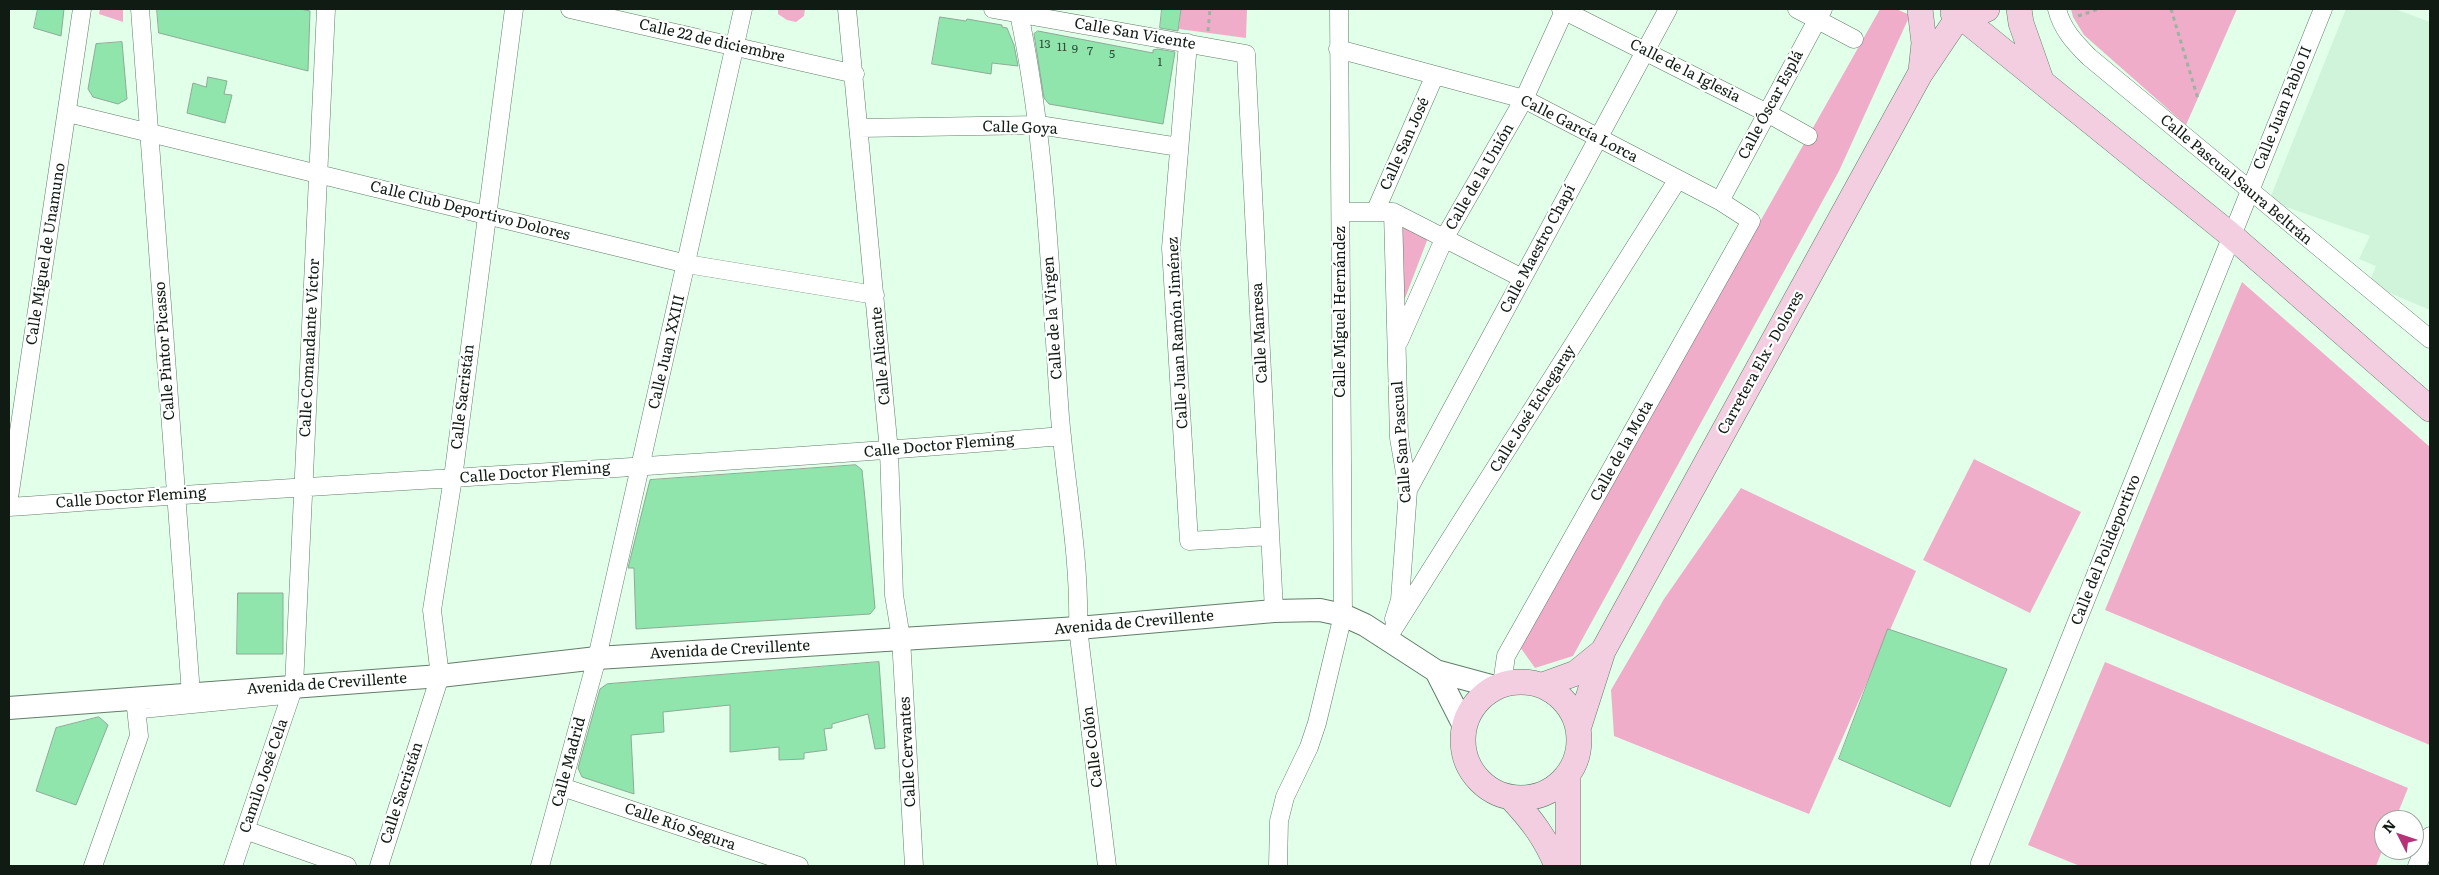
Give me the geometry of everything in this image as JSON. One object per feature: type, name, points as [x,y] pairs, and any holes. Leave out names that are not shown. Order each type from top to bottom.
[{"type":"main road","points":[[1920,9],[1924,43],[1920,74]]},
{"type":"main road","points":[[1956,15],[1988,9]]},
{"type":"main road","points":[[2019,9],[2021,23],[2041,80]]},
{"type":"main road","points":[[1956,15],[2041,80],[2232,236],[2430,409]]},
{"type":"main road","name":"Carretera Elx - Dolores","points":[[1579,726],[1603,651],[1920,74],[1956,15]]},
{"type":"main road","name":"Carretera Elx - Dolores","points":[[1544,685],[1576,673],[1603,651]]},
{"type":"main road","points":[[1523,681],[1544,685],[1566,701],[1579,726],[1579,753],[1568,777],[1552,791],[1532,798],[1512,799],[1496,794],[1482,785],[1472,773],[1465,758],[1462,742],[1464,726],[1476,703],[1498,686],[1523,681]]},
{"type":"main road","points":[[1568,777],[1568,866]]},
{"type":"main road","points":[[1512,799],[1534,822],[1550,848],[1557,866]]},
{"type":"street","name":"Calle Miguel de Unamuno","points":[[9,498],[68,113],[82,9]]},
{"type":"street","name":"Calle Pintor Picasso","points":[[140,9],[191,694]]},
{"type":"street","name":"Calle Comandante Víctor","points":[[292,693],[304,486],[326,9]]},
{"type":"street","name":"Calle Sacristán","points":[[379,866],[440,676],[432,610],[453,478],[514,9]]},
{"type":"street","name":"Calle 22 de diciembre","points":[[570,9],[854,74]]},
{"type":"street","name":"Calle Juan XXIII","points":[[598,658],[743,9]]},
{"type":"street","name":"Calle Alicante","points":[[847,9],[860,128],[889,451],[894,595],[901,638]]},
{"type":"street","name":"Calle San Vicente","points":[[993,9],[1018,11],[1246,54]]},
{"type":"street","name":"Calle Miguel Hernández","points":[[1278,866],[1280,821],[1286,797],[1309,747],[1317,723],[1343,615],[1339,9]]},
{"type":"street","name":"Calle de la Iglesia","points":[[1563,9],[1767,112],[1808,136]]},
{"type":"street","name":"Calle de la Unión","points":[[1397,347],[1445,237],[1524,99],[1563,9]]},
{"type":"street","name":"Calle Maestro Chapí","points":[[1408,490],[1668,9]]},
{"type":"street","points":[[1796,9],[1820,14],[1854,39]]},
{"type":"street","name":"Calle Pascual Saura Beltrán","points":[[2057,9],[2063,28],[2089,56],[2249,191],[2430,339]]},
{"type":"street","name":"Calle Juan Pablo II","points":[[2232,236],[2323,9]]},
{"type":"street","name":"Calle de la Virgen","points":[[1018,11],[1039,125],[1062,436],[1079,594],[1078,628]]},
{"type":"street","name":"Calle Óscar Esplá","points":[[1720,201],[1820,14]]},
{"type":"street","name":"Calle Juan Ramón Jiménez","points":[[1188,43],[1171,248],[1189,541],[1270,536]]},
{"type":"street","name":"Calle García Lorca","points":[[1338,49],[1524,99],[1720,201],[1751,221]]},
{"type":"street","name":"Calle Manresa","points":[[1246,54],[1274,611]]},
{"type":"street","name":"Calle San José","points":[[1375,212],[1435,75]]},
{"type":"street","name":"Calle Club Deportivo Dolores","points":[[68,113],[687,264],[875,295]]},
{"type":"street","name":"Calle Goya","points":[[860,128],[1039,125],[1179,147]]},
{"type":"street","name":"Calle José Echegaray","points":[[1387,640],[1678,179]]},
{"type":"street","points":[[1341,212],[1393,212],[1522,278]]},
{"type":"street","name":"Calle San Pascual","points":[[1387,640],[1400,600],[1408,490],[1399,438],[1393,212]]},
{"type":"street","name":"Calle de la Mota","points":[[1498,686],[1506,656],[1751,221]]},
{"type":"street","name":"Calle del Polideportivo","points":[[1980,863],[2232,236]]},
{"type":"street","name":"Calle Doctor Fleming","points":[[9,507],[304,486],[889,451],[1062,436]]},
{"type":"street","name":"Avenida de Crevillente","points":[[9,708],[136,706],[191,694],[292,693],[598,658],[1078,628],[1274,611],[1320,610],[1343,615],[1387,640],[1436,672],[1498,686]]},
{"type":"street","name":"Calle Colón","points":[[1078,628],[1107,866]]},
{"type":"street","name":"Calle Cervantes","points":[[901,638],[914,866]]},
{"type":"street","name":"Calle Madrid","points":[[540,866],[598,658]]},
{"type":"street","name":"Avenida de Crevillente","points":[[1436,672],[1464,726]]},
{"type":"street","name":"Camilo José Cela","points":[[233,866],[292,693]]},
{"type":"street","points":[[92,866],[139,736],[136,706]]},
{"type":"street","name":"Calle Río Segura","points":[[562,787],[799,866]]},
{"type":"street","points":[[246,830],[347,866]]},
{"type":"street","points":[[2417,866],[2430,836]]},
{"type":"lane","points":[[136,706],[292,693]]},
{"type":"path","points":[[1208,34],[1210,9]]},
{"type":"path","points":[[2073,17],[2099,9]]},
{"type":"path","points":[[2171,9],[2198,99]]},
{"type":"shaded area","points":[[100,9],[123,9],[123,22],[99,14]]},
{"type":"shaded area","points":[[778,9],[805,9],[804,16],[796,22],[787,20],[778,14]]},
{"type":"shaded area","points":[[1181,9],[1247,9],[1246,38],[1179,29]]},
{"type":"shaded area","points":[[1880,9],[1896,9],[1910,15],[1839,171],[1573,656],[1535,668],[1520,647]]},
{"type":"shaded area","points":[[2071,9],[2237,9],[2186,125],[2084,35],[2073,17]]},
{"type":"shaded area","points":[[2346,9],[2395,9],[2430,22],[2430,310],[2369,284],[2376,266],[2359,259],[2370,236],[2269,201]]},
{"type":"shaded area","points":[[1401,224],[1428,238],[1399,314]]},
{"type":"shaded area","points":[[2242,282],[2430,447],[2430,745],[2105,610]]},
{"type":"shaded area","points":[[1974,459],[2081,512],[2030,613],[1923,560]]},
{"type":"shaded area","points":[[1741,488],[1916,571],[1809,814],[1614,736],[1611,690],[1664,599]]},
{"type":"shaded area","points":[[2105,662],[2408,788],[2399,810],[2374,810],[2374,860],[2378,860],[2376,866],[2080,866],[2028,845]]},
{"type":"building","points":[[38,9],[64,9],[61,36],[34,28]]},
{"type":"building","points":[[157,9],[300,9],[310,11],[308,71],[159,33]]},
{"type":"building","points":[[1162,9],[1181,9],[1178,31],[1160,28]]},
{"type":"building","points":[[940,17],[966,21],[967,19],[1002,25],[1002,27],[1007,28],[1014,45],[1018,66],[992,63],[991,74],[932,64]]},
{"type":"building","points":[[1038,31],[1153,53],[1153,50],[1158,49],[1175,52],[1163,124],[1049,104],[1044,98],[1034,34]]},
{"type":"building","points":[[122,42],[127,99],[118,104],[93,97],[88,89],[96,44]]},
{"type":"building","points":[[208,77],[227,81],[224,94],[232,95],[225,123],[187,113],[193,83],[206,87]]},
{"type":"building","points":[[856,465],[862,470],[865,499],[875,608],[870,614],[636,629],[634,568],[628,568],[650,480]]},
{"type":"building","points":[[238,593],[283,593],[283,654],[237,654]]},
{"type":"building","points":[[1888,629],[2007,669],[1950,807],[1839,759]]},
{"type":"building","points":[[879,662],[885,748],[875,749],[868,714],[832,724],[832,728],[824,729],[827,750],[804,753],[804,759],[779,760],[779,747],[730,752],[730,705],[663,712],[664,732],[631,735],[634,794],[582,777],[578,768],[600,689],[607,684]]},
{"type":"building","points":[[99,717],[108,725],[76,805],[36,791],[56,728]]}]
